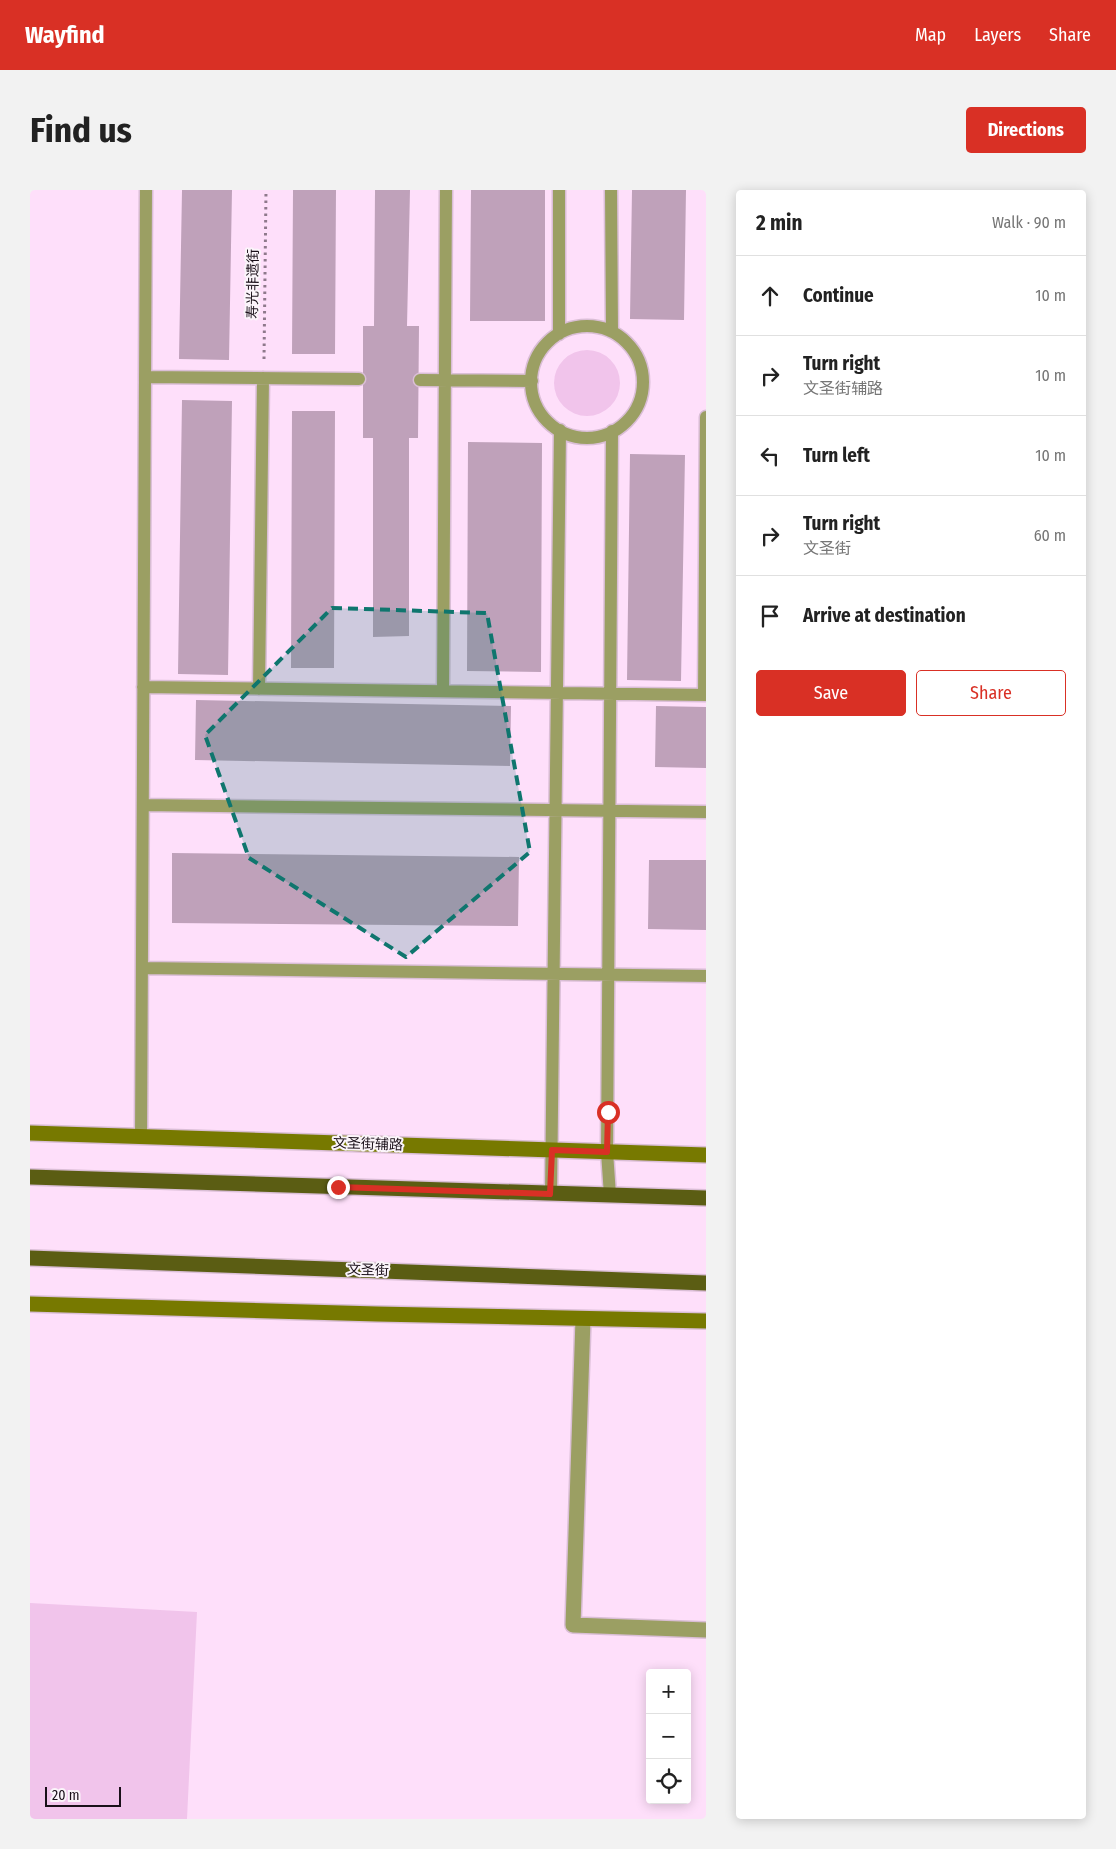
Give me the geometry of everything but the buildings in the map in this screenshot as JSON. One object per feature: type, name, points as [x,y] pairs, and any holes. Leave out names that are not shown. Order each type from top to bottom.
[{"type":"main road","points":[[30,1178],[706,1198]]},
{"type":"main road","name":"文圣街","points":[[30,1258],[706,1283]]},
{"type":"street","name":"文圣街辅路","points":[[30,1133],[706,1155]]},
{"type":"street","points":[[30,1304],[706,1321]]},
{"type":"street","points":[[583,1319],[573,1625],[706,1630]]},
{"type":"lane","points":[[141,1137],[146,190]]},
{"type":"lane","points":[[443,691],[446,190]]},
{"type":"lane","points":[[559,190],[559,334]]},
{"type":"lane","points":[[611,190],[612,332]]},
{"type":"lane","points":[[594,326],[612,332],[628,342],[638,358],[643,377],[642,395],[634,413],[621,427],[604,436],[585,438],[568,434],[552,425],[540,412],[533,395],[532,381],[536,360],[545,345],[559,334],[576,327],[594,326]]},
{"type":"lane","points":[[145,377],[359,379]]},
{"type":"lane","points":[[259,689],[263,378]]},
{"type":"lane","points":[[420,380],[532,381]]},
{"type":"lane","points":[[143,687],[705,695],[706,417]]},
{"type":"lane","points":[[550,1194],[560,430]]},
{"type":"lane","points":[[610,1195],[607,1152],[612,431]]},
{"type":"lane","points":[[143,805],[706,812]]},
{"type":"lane","points":[[142,968],[706,976]]},
{"type":"path","name":"寿光非遗街","points":[[263,378],[266,190]]},
{"type":"highlighted area","points":[[332,608],[487,613],[530,852],[406,957],[249,858],[205,735]]},
{"type":"shaded area","points":[[580,350],[594,350],[606,355],[615,364],[620,376],[618,396],[611,407],[594,416],[580,416],[568,411],[559,402],[554,390],[554,376],[559,364],[568,355]]},
{"type":"shaded area","points":[[30,1603],[197,1612],[187,1819],[30,1819]]},
{"type":"route","points":[[338,1187],[550,1194],[552,1150],[607,1152],[608,1112]]}]
